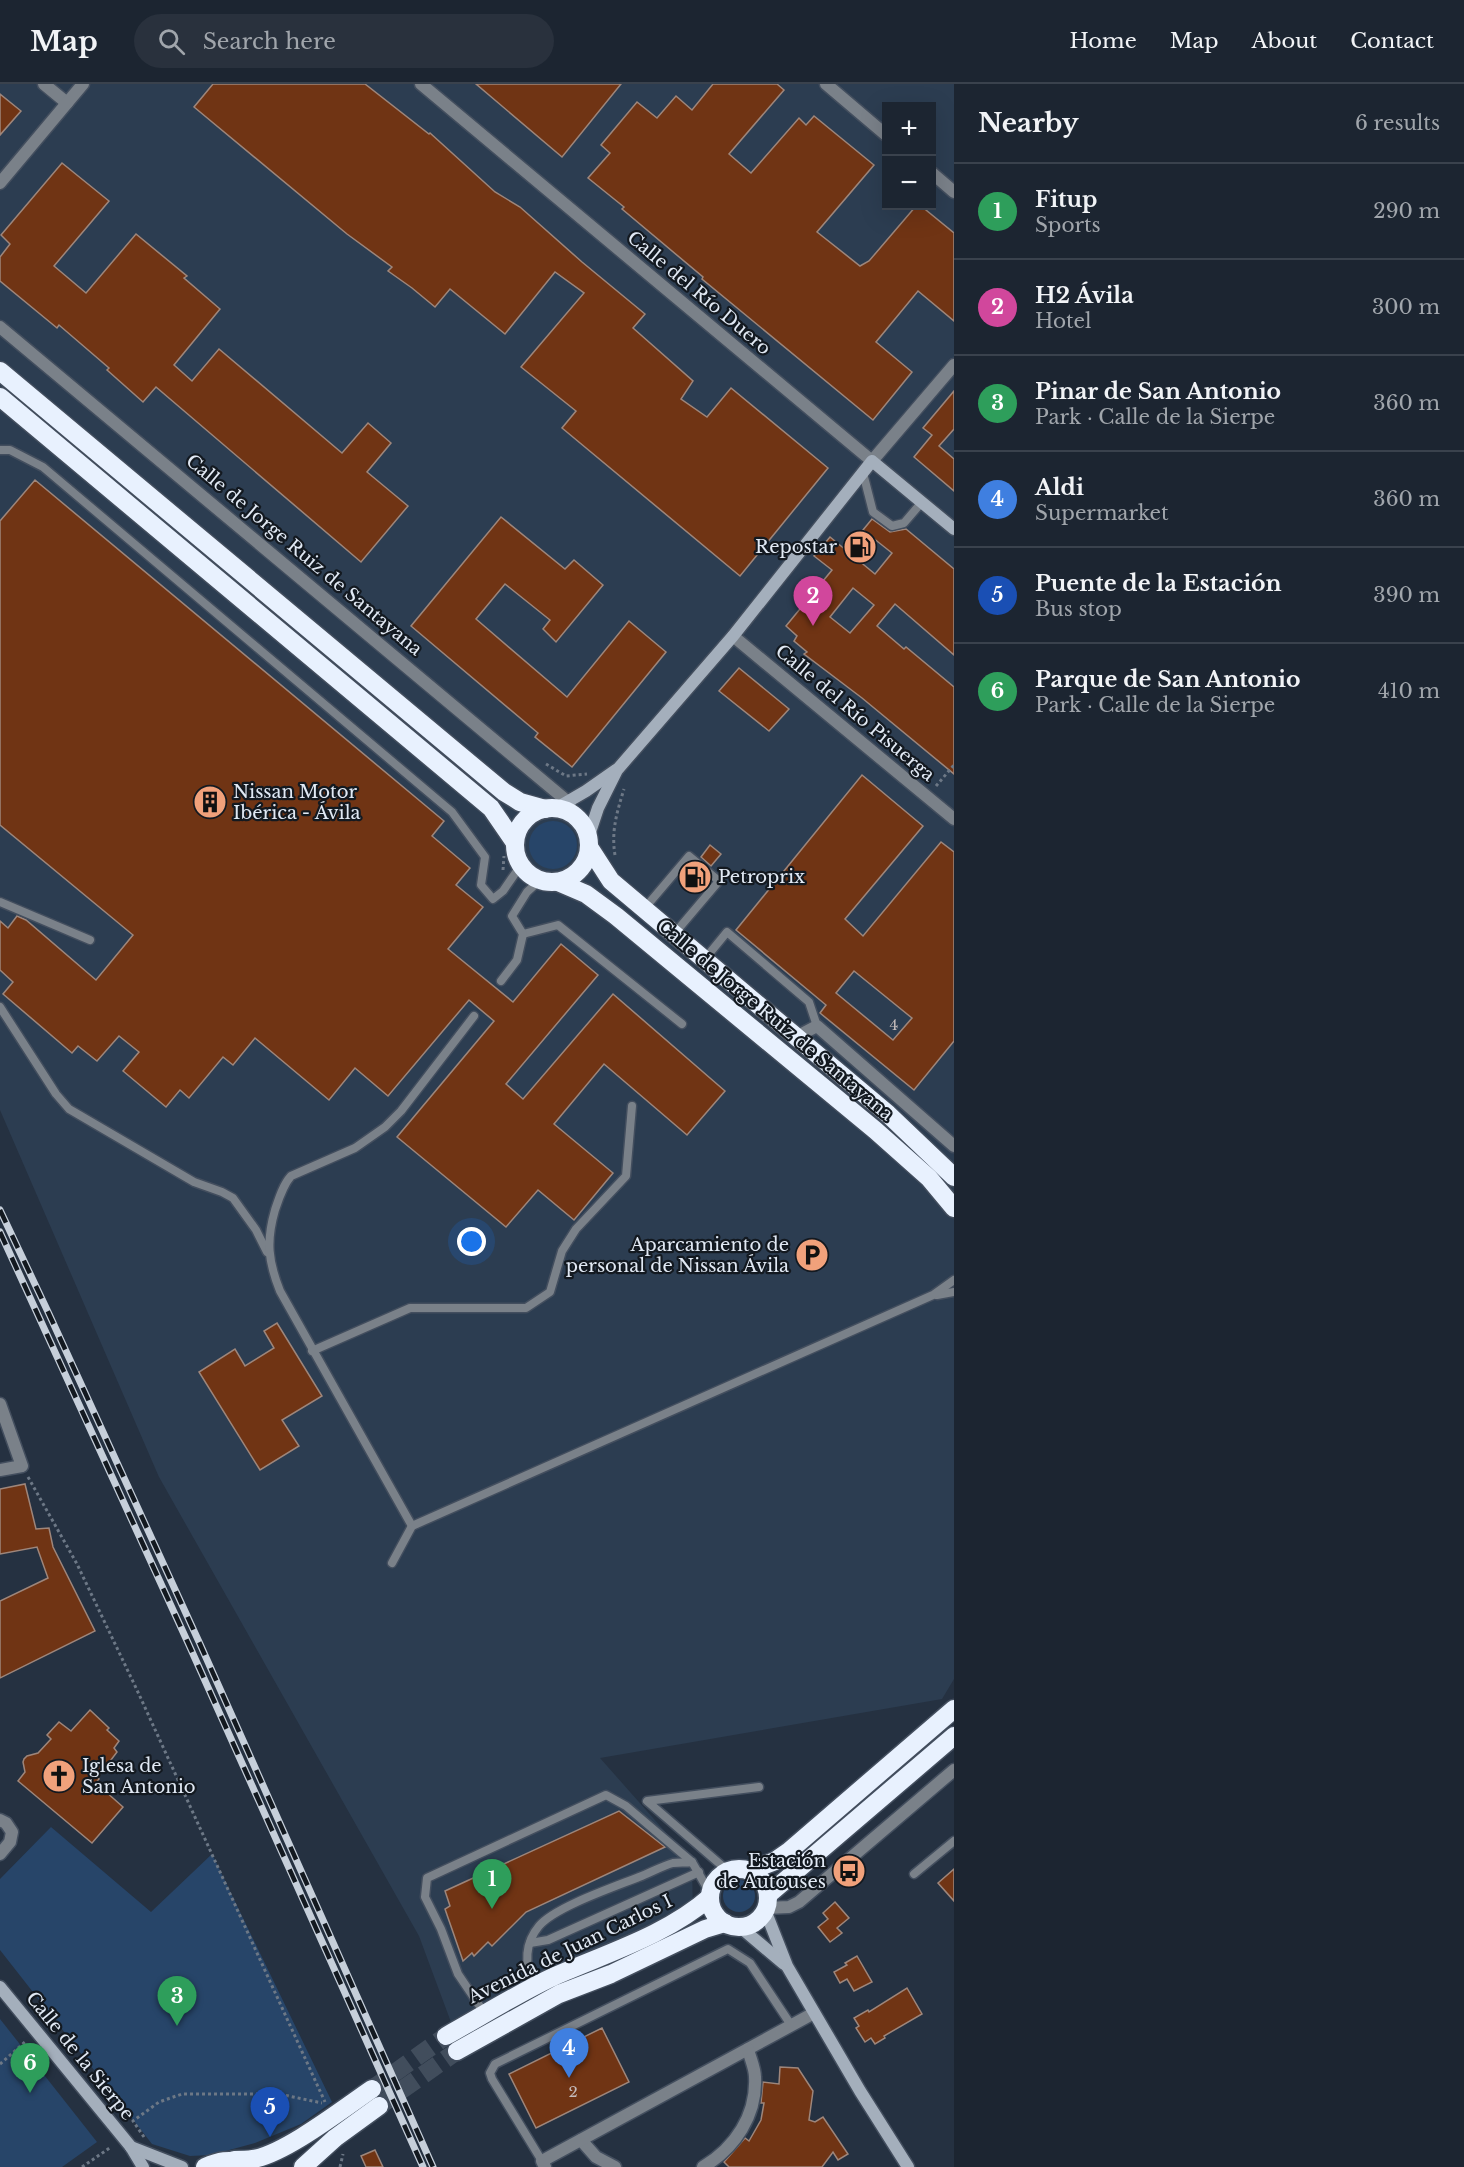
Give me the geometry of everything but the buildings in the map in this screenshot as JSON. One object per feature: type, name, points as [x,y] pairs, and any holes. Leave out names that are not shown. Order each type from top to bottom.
[{"type":"highway","name":"Calle de Jorge Ruiz de Santayana","points":[[0,371],[504,792],[520,802],[556,806],[576,818],[584,827],[589,843],[611,881],[888,1114],[954,1177]]},
{"type":"highway","points":[[0,397],[491,807],[515,843]]},
{"type":"highway","points":[[521,866],[516,855],[515,843],[518,831],[524,821],[534,813],[556,806]]},
{"type":"highway","points":[[549,881],[569,878],[580,870],[586,859],[589,843]]},
{"type":"highway","name":"Calle de Jorge Ruiz de Santayana","points":[[521,866],[529,874],[586,894],[625,923],[876,1130],[929,1178],[954,1208]]},
{"type":"highway","points":[[749,1871],[775,1861],[788,1852],[954,1709]]},
{"type":"highway","points":[[766,1904],[762,1880],[749,1871],[739,1869],[728,1871],[716,1880],[710,1895],[714,1912],[732,1925],[754,1922],[766,1904],[954,1736]]},
{"type":"highway","name":"Avenida de Juan Carlos I","points":[[710,1895],[691,1913],[609,1954],[554,1977],[485,2014],[452,2043],[559,1994],[611,1974],[705,1929],[732,1925]]},
{"type":"highway","points":[[205,2167],[219,2161],[254,2159],[272,2153],[328,2111],[372,2089]]},
{"type":"highway","points":[[303,2167],[319,2159],[379,2106]]},
{"type":"highway","points":[[234,2160],[254,2167]]},
{"type":"street","points":[[44,84],[67,103]]},
{"type":"street","points":[[0,183],[83,84]]},
{"type":"street","name":"Calle del Río Duero","points":[[421,84],[954,529]]},
{"type":"street","points":[[826,84],[882,132]]},
{"type":"street","points":[[936,176],[954,192]]},
{"type":"street","name":"Calle de Jorge Ruiz de Santayana","points":[[0,327],[556,806]]},
{"type":"street","points":[[589,843],[598,808],[617,770],[733,636],[872,461],[954,365]]},
{"type":"street","name":"Calle del Río Pisuerga","points":[[733,636],[954,819]]},
{"type":"street","points":[[556,806],[617,770]]},
{"type":"street","name":"Calle de Jorge Ruiz de Santayana","points":[[795,1037],[816,1026],[954,1146]]},
{"type":"street","points":[[0,1404],[22,1466],[0,1470]]},
{"type":"street","points":[[908,2167],[787,1966],[766,1904],[789,1907],[800,1902],[954,1770]]},
{"type":"street","points":[[0,1820],[10,1827],[12,1837],[0,1854]]},
{"type":"street","points":[[732,1925],[787,1966]]},
{"type":"street","name":"Calle de la Sierpe","points":[[0,1987],[131,2147],[143,2167]]},
{"type":"street","points":[[544,2164],[580,2140],[814,2013]]},
{"type":"street","points":[[703,2167],[718,2158],[736,2139],[746,2122],[755,2097],[755,2074],[748,2049]]},
{"type":"street","points":[[580,2140],[597,2157],[615,2167]]},
{"type":"street","name":"Calle de la Sierpe","points":[[131,2147],[182,2167]]},
{"type":"lane","points":[[0,450],[10,450],[43,467],[452,812],[485,857],[481,885],[493,899],[503,891],[521,866]]},
{"type":"lane","points":[[863,473],[873,512],[892,526],[904,523],[922,502]]},
{"type":"lane","points":[[644,910],[689,856],[719,881],[674,935]]},
{"type":"lane","points":[[501,981],[517,960],[523,934],[512,916],[527,892],[549,881]]},
{"type":"lane","points":[[0,902],[90,939]]},
{"type":"lane","points":[[523,934],[558,926],[682,1024]]},
{"type":"lane","points":[[705,960],[728,933],[809,1002],[816,1026]]},
{"type":"lane","points":[[0,1006],[69,1109],[194,1182],[233,1198],[262,1240],[280,1291],[312,1352],[412,1526]]},
{"type":"lane","points":[[272,1271],[269,1251],[270,1227],[287,1181],[297,1173],[355,1148],[385,1126],[401,1111],[474,1016]]},
{"type":"lane","points":[[312,1352],[410,1308],[526,1308],[550,1292],[562,1251],[576,1228],[626,1176],[632,1106]]},
{"type":"lane","points":[[392,1563],[412,1526],[933,1295],[954,1280]]},
{"type":"lane","points":[[933,1295],[954,1292]]},
{"type":"lane","points":[[728,1871],[647,1801],[759,1787]]},
{"type":"lane","points":[[485,2014],[458,1974],[441,1929],[425,1897],[427,1878],[606,1795],[626,1806],[692,1862],[710,1895]]},
{"type":"lane","points":[[914,1874],[954,1841]]},
{"type":"lane","points":[[534,1988],[526,1966],[526,1954],[541,1924],[570,1906],[674,1863],[692,1862]]},
{"type":"lane","points":[[530,1943],[558,1936],[699,1872]]},
{"type":"lane","points":[[544,2164],[492,2079],[490,2073],[495,2064],[728,1949],[750,1963],[791,2025]]},
{"type":"path","points":[[927,796],[954,765]]},
{"type":"path","points":[[22,1466],[77,1564],[117,1648],[328,2111]]},
{"type":"path","points":[[0,2064],[25,2042]]},
{"type":"path","points":[[131,2147],[144,2138],[132,2121],[159,2102],[182,2094],[279,2094],[328,2111]]},
{"type":"path","points":[[85,2166],[111,2147]]},
{"type":"shaded area","points":[[0,84],[954,84],[954,1679],[942,1699],[600,1758],[692,1862],[693,1919],[458,2041],[419,1936],[159,1477],[0,1110]]},
{"type":"shaded area","points":[[553,821],[570,828],[577,845],[570,862],[553,869],[536,862],[529,845],[536,828]]},
{"type":"shaded area","points":[[51,1827],[151,1912],[212,1854],[332,2102],[301,2124],[255,2143],[211,2155],[190,2156],[152,2144],[0,1950],[0,1879]]},
{"type":"shaded area","points":[[739,1880],[750,1885],[755,1896],[750,1907],[739,1912],[728,1907],[723,1896],[728,1885]]},
{"type":"shaded area","points":[[0,2019],[97,2142],[62,2167],[0,2167]]},
{"type":"tunnel","points":[[372,2089],[446,2036]]},
{"type":"tunnel","points":[[379,2106],[457,2051]]},
{"type":"railway","points":[[0,1210],[200,1644],[433,2167]]},
{"type":"railway","points":[[0,1232],[189,1645],[423,2167]]},
{"type":"place","name":"Repostar","points":[[860,547]]},
{"type":"place","name":"H2 Ávila","points":[[813,626]]},
{"type":"place","name":"Nissan Motor Ibérica - Ávila","points":[[210,802]]},
{"type":"place","name":"Petroprix","points":[[695,877]]},
{"type":"place","name":"Aparcamiento de personal de Nissan Ávila","points":[[812,1255]]},
{"type":"place","name":"Iglesa de San Antonio","points":[[59,1776]]},
{"type":"place","name":"Estación de Autouses","points":[[849,1871]]},
{"type":"place","name":"Fitup","points":[[492,1909]]},
{"type":"place","name":"Pinar de San Antonio","points":[[177,2026]]},
{"type":"place","name":"Aldi","points":[[569,2078]]},
{"type":"place","name":"Parque de San Antonio","points":[[30,2093]]},
{"type":"place","name":"Puente de la Estación","points":[[270,2137]]}]
